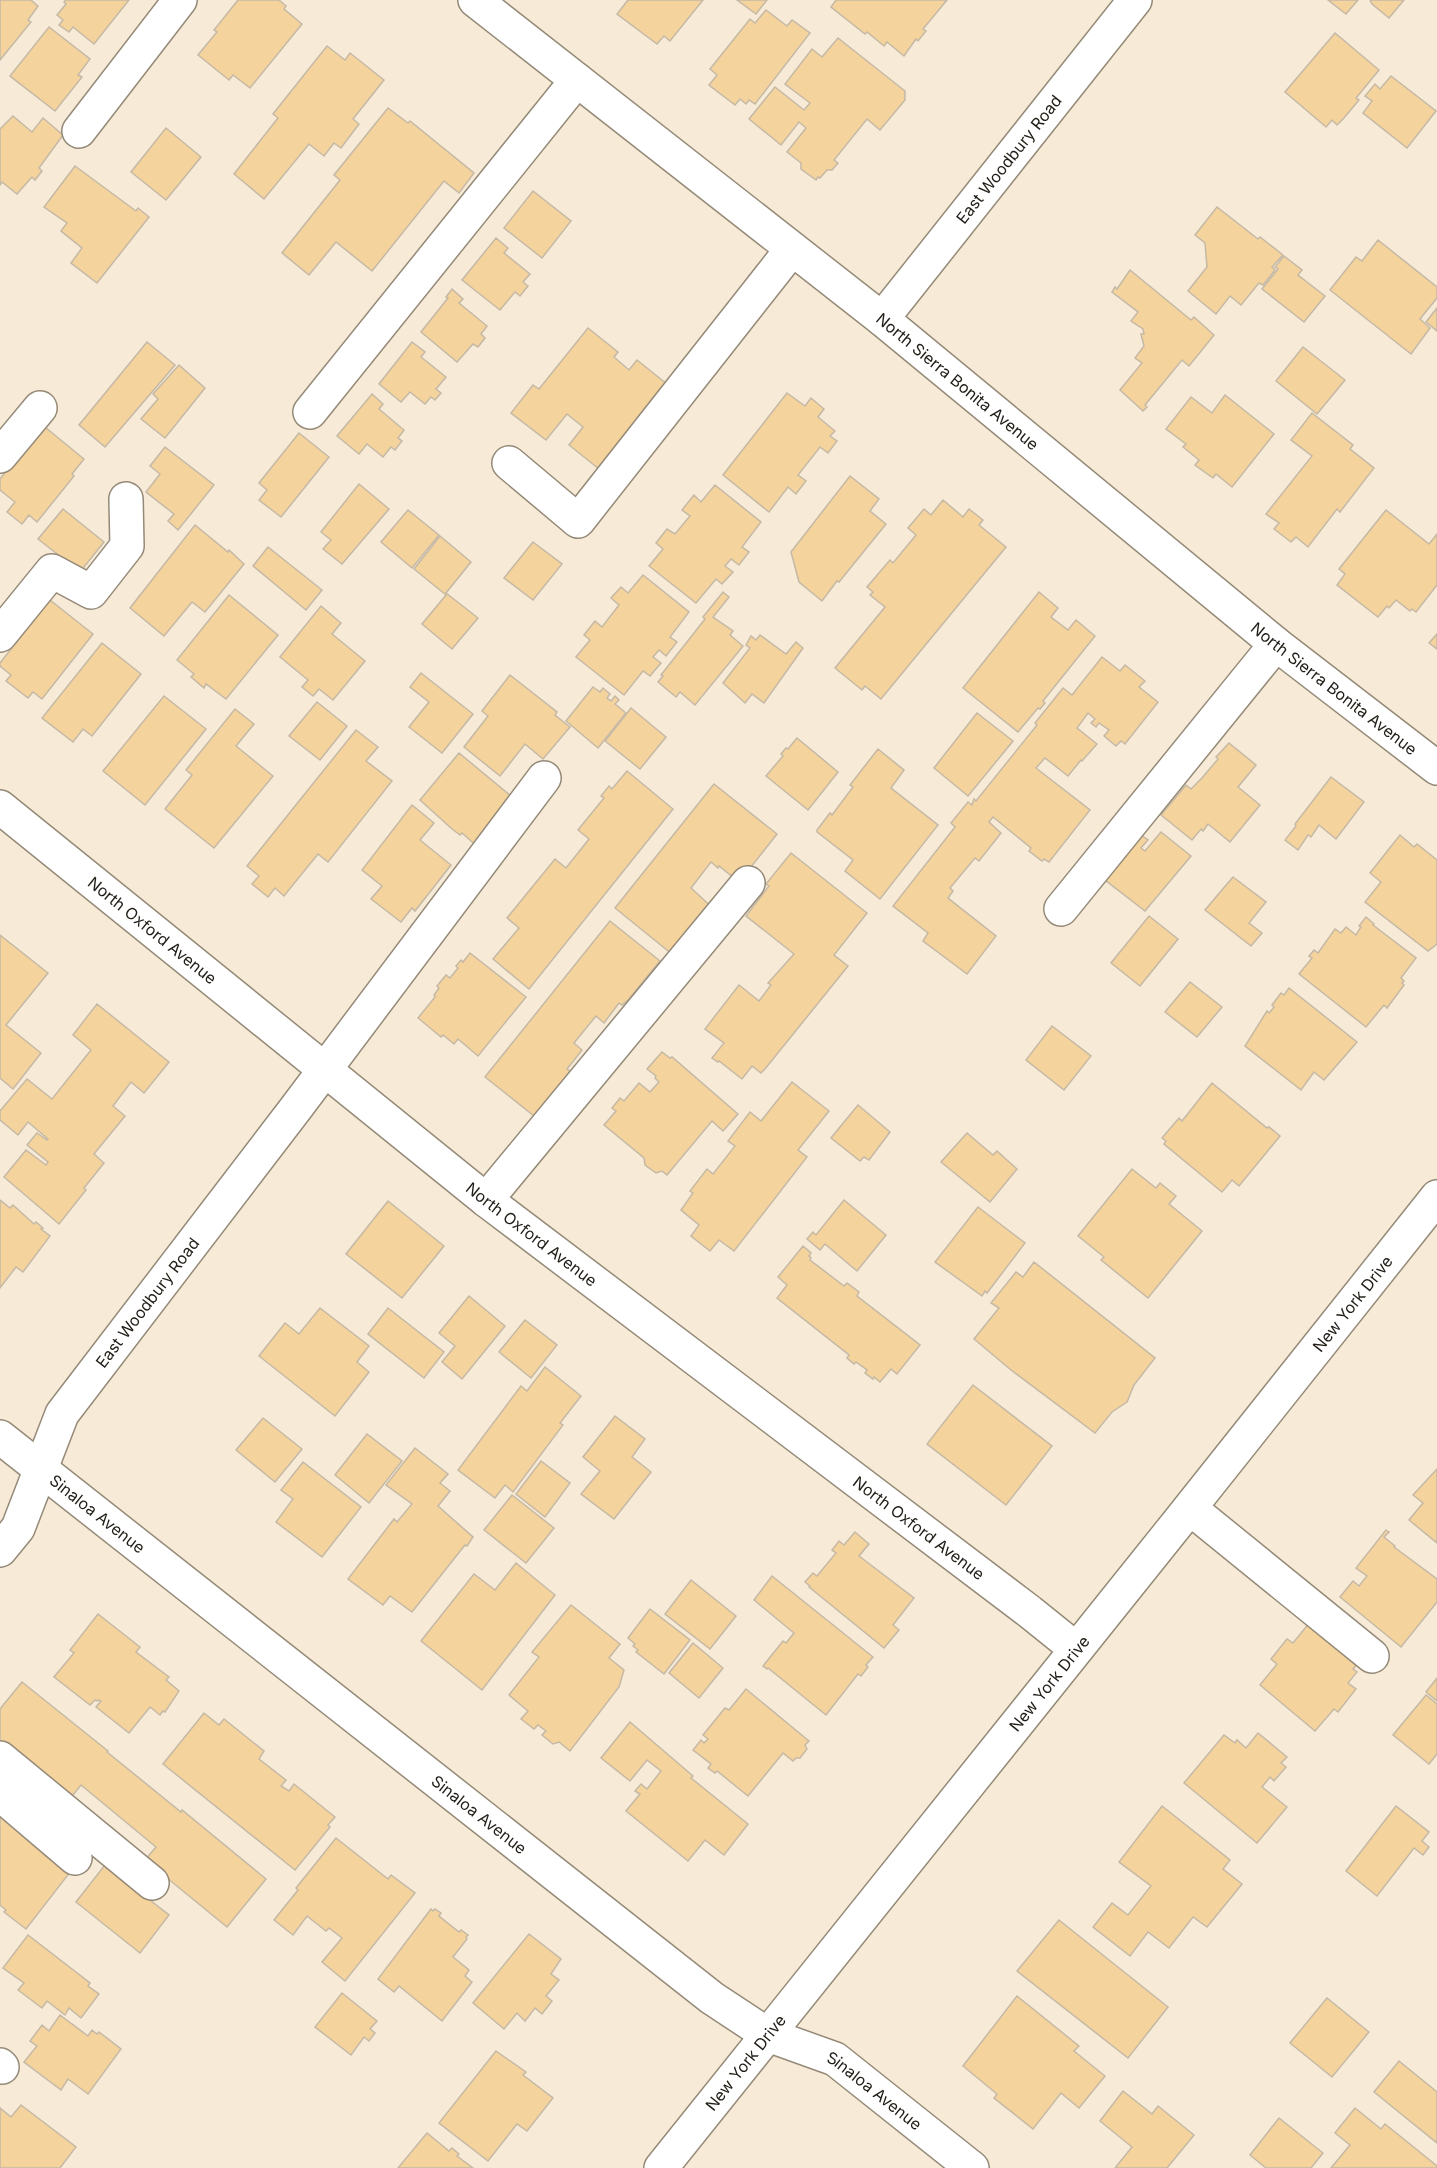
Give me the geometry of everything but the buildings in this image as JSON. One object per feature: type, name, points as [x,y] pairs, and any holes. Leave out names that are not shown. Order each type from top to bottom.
[{"type":"street","points":[[79,131],[180,0]]},
{"type":"street","name":"North Sierra Bonita Avenue","points":[[475,0],[882,320],[1276,644],[1437,768]]},
{"type":"street","name":"East Woodbury Road","points":[[882,320],[1135,0]]},
{"type":"street","points":[[310,412],[577,80]]},
{"type":"street","points":[[509,463],[578,521],[792,249]]},
{"type":"street","points":[[0,456],[40,408]]},
{"type":"street","points":[[0,635],[52,572],[91,592],[127,546],[126,499]]},
{"type":"street","points":[[1061,909],[1276,644]]},
{"type":"street","name":"East Woodbury Road","points":[[0,1550],[18,1528],[39,1468],[62,1414],[325,1070],[544,778]]},
{"type":"street","name":"North Oxford Avenue","points":[[0,807],[486,1200],[1076,1649]]},
{"type":"street","points":[[486,1200],[748,883]]},
{"type":"street","name":"New York Drive","points":[[661,2168],[1076,1649],[1191,1509],[1437,1197]]},
{"type":"street","name":"Sinaloa Avenue","points":[[0,1437],[712,1998],[768,2036],[835,2059],[972,2168]]},
{"type":"street","points":[[1191,1509],[1372,1656]]},
{"type":"street","points":[[0,1758],[152,1882]]},
{"type":"street","points":[[0,1794],[75,1858]]}]
